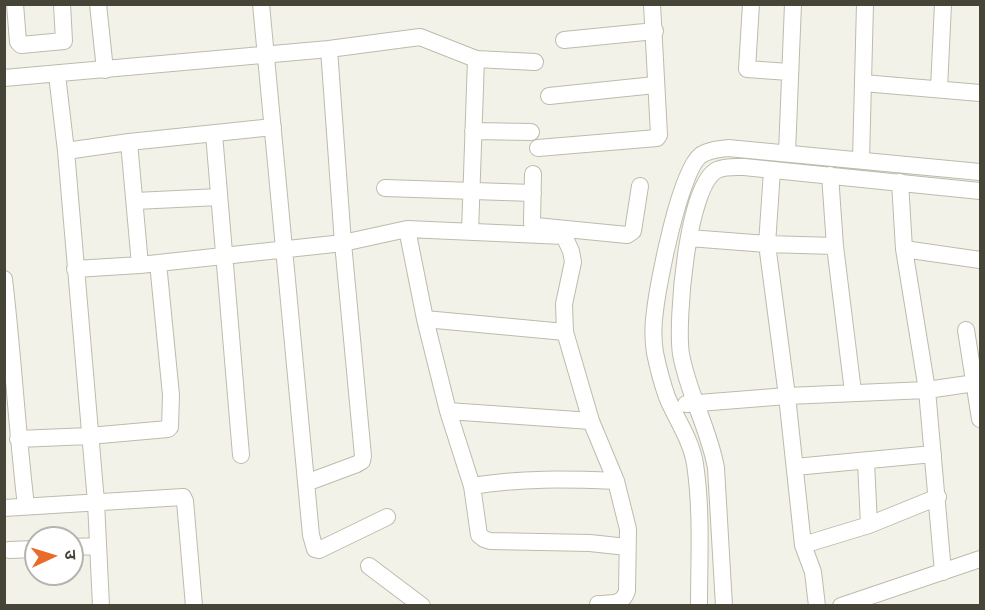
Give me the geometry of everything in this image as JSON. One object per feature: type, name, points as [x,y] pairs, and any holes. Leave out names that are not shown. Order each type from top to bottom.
[{"type":"street","points":[[15,4],[18,42],[21,45],[64,41],[62,4]]},
{"type":"street","points":[[98,4],[105,70]]},
{"type":"street","points":[[261,4],[311,535],[316,551],[387,517]]},
{"type":"street","points":[[538,148],[657,138],[659,135],[652,4]]},
{"type":"street","points":[[751,4],[747,69],[789,72]]},
{"type":"street","points":[[787,153],[793,4]]},
{"type":"street","points":[[861,160],[865,4]]},
{"type":"street","points":[[939,89],[943,4]]},
{"type":"street","points":[[564,40],[655,31]]},
{"type":"street","points":[[4,78],[329,49],[420,37],[476,58],[535,62]]},
{"type":"street","points":[[306,483],[357,464],[363,456],[343,243],[329,49]]},
{"type":"street","points":[[470,232],[476,58]]},
{"type":"street","points":[[57,75],[66,151],[96,502],[101,606]]},
{"type":"street","points":[[863,83],[981,93]]},
{"type":"street","points":[[549,96],[656,85]]},
{"type":"street","points":[[66,151],[273,127]]},
{"type":"street","points":[[473,131],[531,132]]},
{"type":"street","points":[[214,134],[241,455]]},
{"type":"street","points":[[129,142],[140,265]]},
{"type":"street","points":[[699,606],[699,490],[688,440],[666,396],[655,351],[654,314],[671,233],[690,171],[700,156],[714,150],[728,148],[981,172]]},
{"type":"street","points":[[724,606],[716,468],[713,450],[689,389],[681,353],[679,322],[689,238],[700,194],[707,180],[716,170],[728,167],[981,191]]},
{"type":"street","points":[[772,171],[767,244],[787,396],[803,545],[813,572],[817,606]]},
{"type":"street","points":[[533,174],[532,223],[536,226],[627,235],[633,231],[640,186]]},
{"type":"street","points":[[830,176],[835,246],[854,392]]},
{"type":"street","points":[[900,182],[904,249],[927,390],[944,572]]},
{"type":"street","points":[[385,188],[533,193]]},
{"type":"street","points":[[135,201],[219,197]]},
{"type":"street","points":[[407,229],[425,319],[448,411],[472,486],[479,535],[484,539],[510,542],[590,543],[627,547]]},
{"type":"street","points":[[75,269],[140,265],[343,243],[407,229],[564,236],[573,262],[564,304],[565,332],[591,421],[616,481],[628,529],[625,598],[618,603],[597,604]]},
{"type":"street","points":[[689,238],[835,246]]},
{"type":"street","points":[[904,249],[981,260]]},
{"type":"street","points":[[18,439],[168,429],[171,424],[171,395],[158,263]]},
{"type":"street","points":[[4,279],[10,384],[26,506]]},
{"type":"street","points":[[425,319],[565,332]]},
{"type":"street","points":[[966,330],[981,419]]},
{"type":"street","points":[[672,407],[696,402],[927,390],[975,383]]},
{"type":"street","points":[[448,411],[591,421]]},
{"type":"street","points":[[795,467],[933,454]]},
{"type":"street","points":[[866,462],[868,525]]},
{"type":"street","points":[[472,486],[510,480],[557,478],[616,481]]},
{"type":"street","points":[[4,508],[183,497],[194,606]]},
{"type":"street","points":[[803,545],[868,525],[938,497]]},
{"type":"street","points":[[84,547],[98,546]]},
{"type":"street","points":[[9,550],[24,549]]},
{"type":"street","points":[[841,606],[981,559]]},
{"type":"street","points":[[369,566],[422,606]]}]
